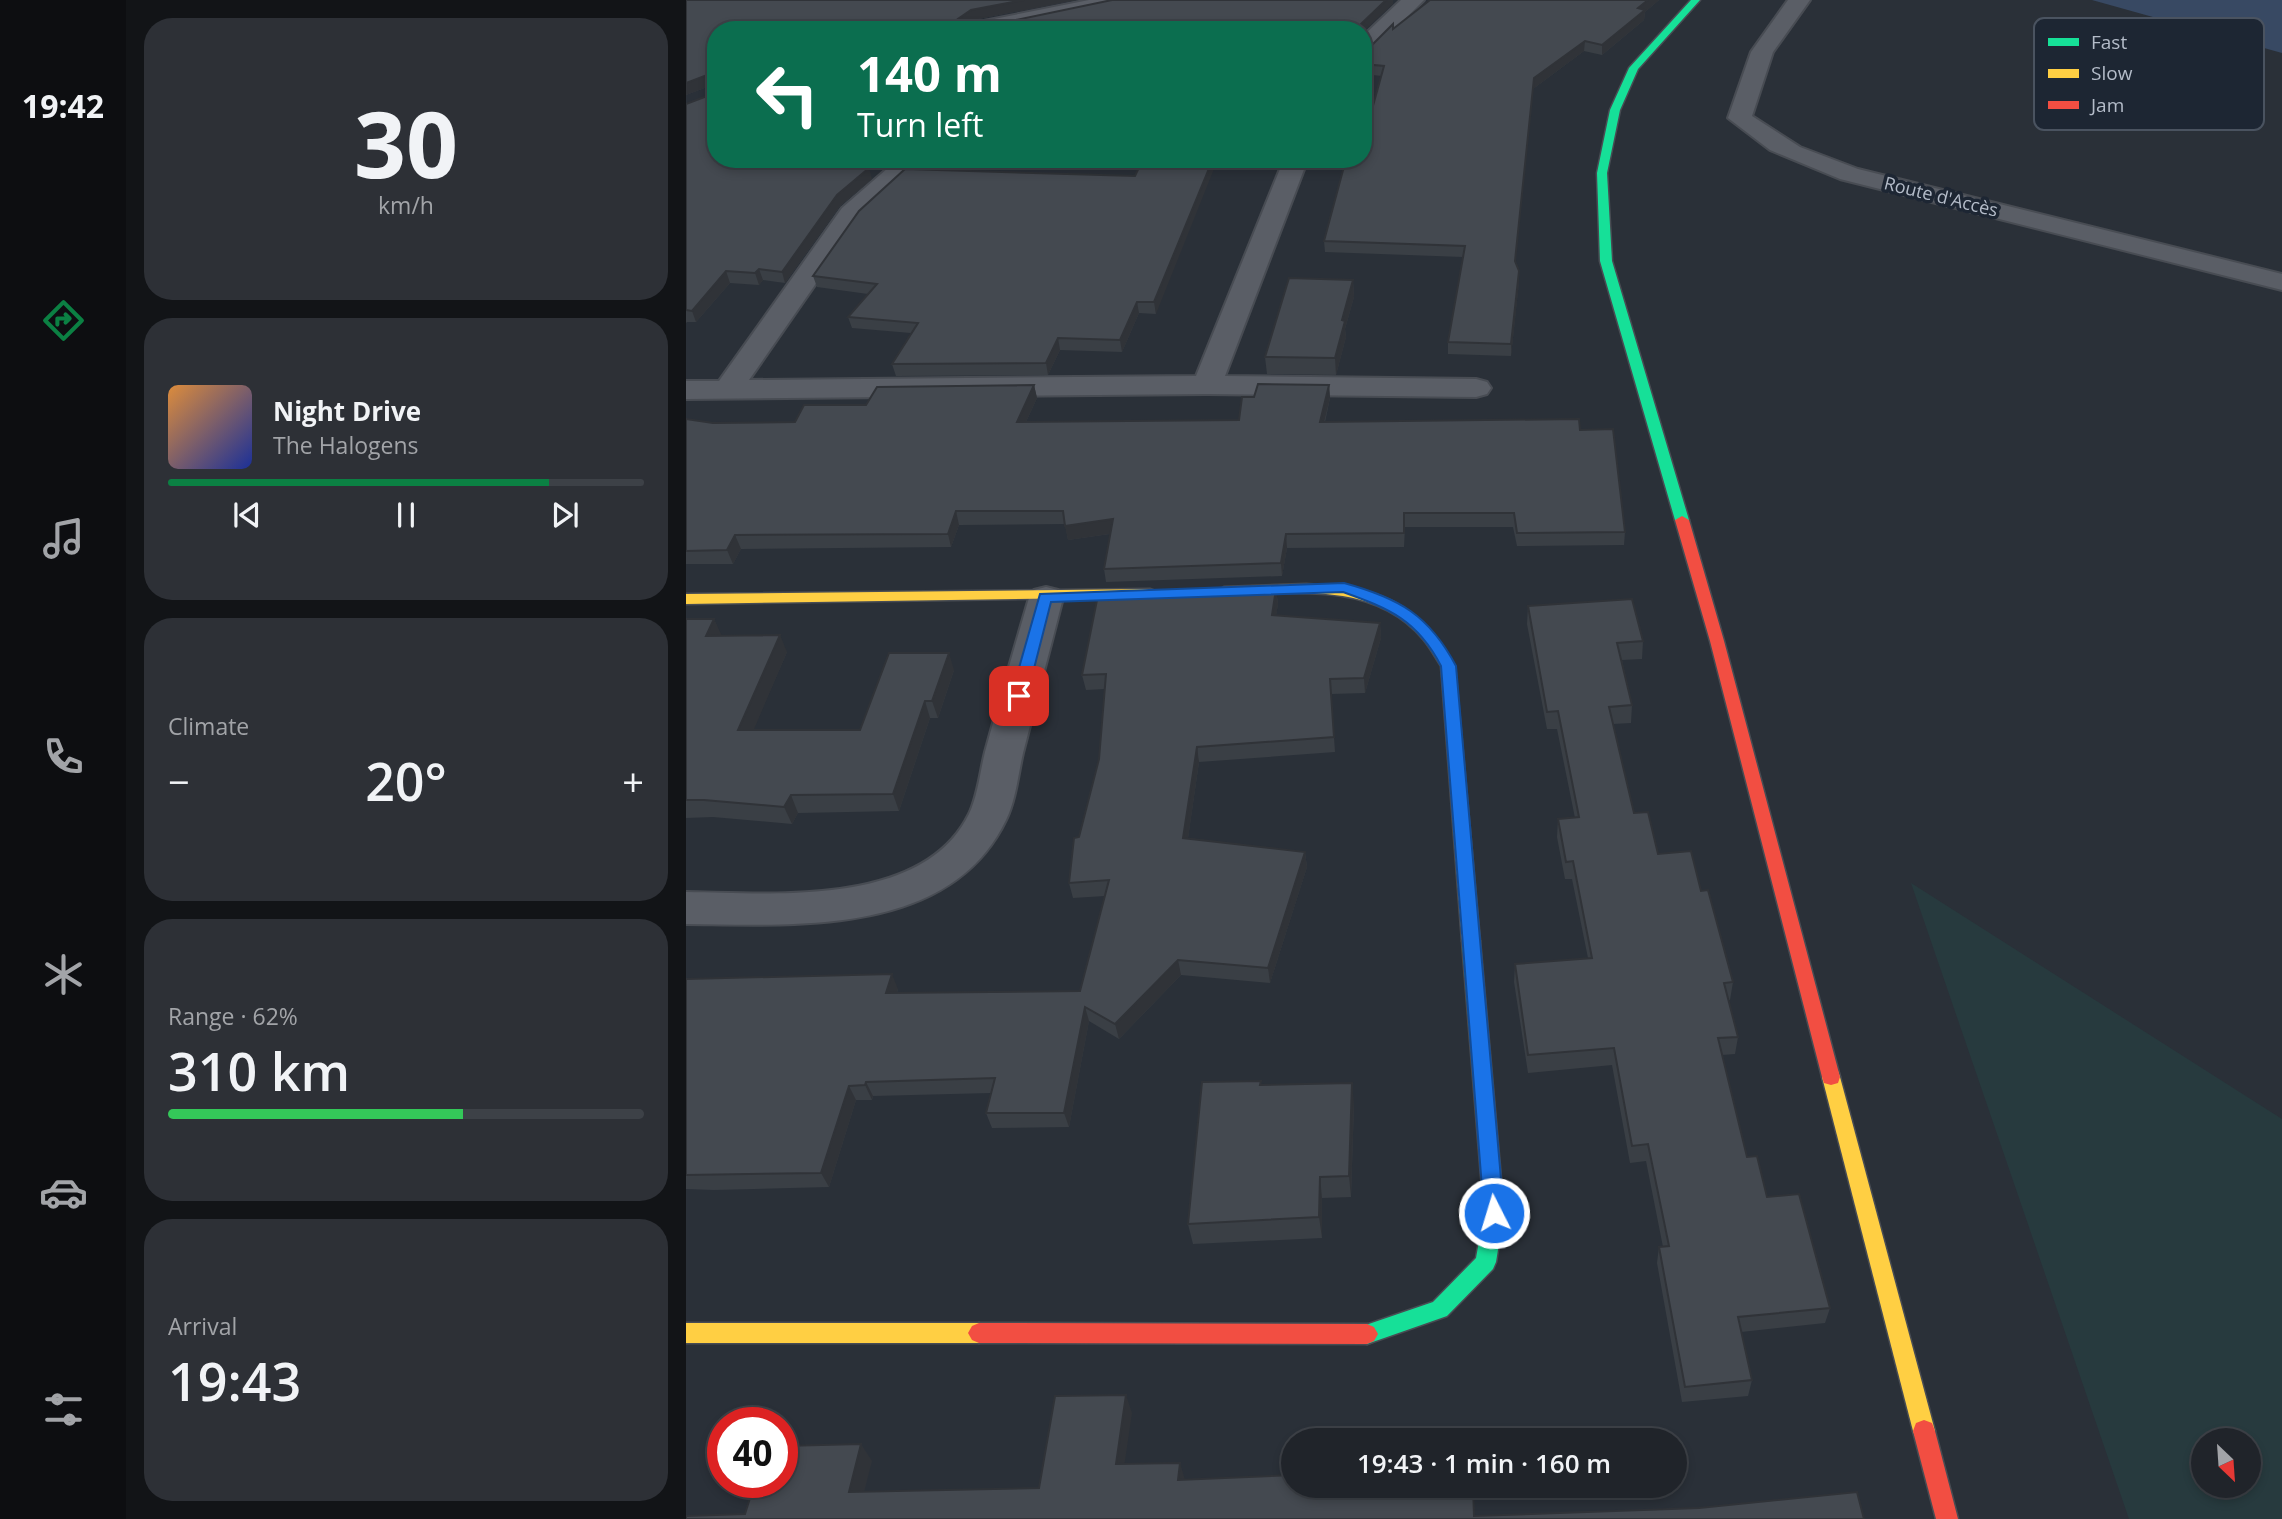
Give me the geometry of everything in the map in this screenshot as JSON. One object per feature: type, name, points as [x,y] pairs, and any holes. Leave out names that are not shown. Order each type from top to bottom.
[{"type":"street","points":[[1018,21],[1120,0]]},
{"type":"street","points":[[1372,39],[1413,0]]},
{"type":"street","points":[[1696,0],[1634,68],[1615,110],[1602,173],[1606,261],[1717,641],[1947,1519]]},
{"type":"street","name":"Route d'Accès","points":[[1799,0],[1762,51],[1740,118],[1766,141],[1808,161],[1849,174],[2282,282]]},
{"type":"street","points":[[727,390],[851,214],[897,173],[908,168]]},
{"type":"street","points":[[1207,385],[1292,168]]},
{"type":"street","points":[[686,390],[1207,385],[1476,388]]},
{"type":"street","points":[[686,1333],[1366,1334],[1440,1309],[1486,1262],[1494,1213],[1448,666],[1436,642],[1415,619],[1387,602],[1344,588],[1208,592]]},
{"type":"street","points":[[686,599],[1045,598],[1168,594]]},
{"type":"street","points":[[686,908],[817,908],[892,894],[928,880],[956,863],[986,820],[1045,598]]},
{"type":"green space","points":[[1911,883],[2282,1119],[2282,1519],[2129,1519]]},
{"type":"water","points":[[2092,0],[2282,0],[2282,53],[2264,48],[2264,18],[2157,18]]},
{"type":"building","points":[[686,0],[1024,0],[971,10],[958,19],[960,21],[707,21],[707,75],[686,83]]},
{"type":"building","points":[[1112,0],[1386,0],[1364,21],[1011,21]]},
{"type":"building","points":[[1430,0],[1648,0],[1638,8],[1645,10],[1602,45],[1585,41],[1534,78],[1515,261],[1519,271],[1511,344],[1448,342],[1465,246],[1324,241],[1344,168],[1372,168],[1372,109],[1384,66],[1372,65],[1372,45],[1393,24],[1393,29]]},
{"type":"building","points":[[707,96],[707,168],[869,168],[837,195],[782,272],[759,269],[755,273],[726,271],[692,311],[686,310],[686,104]]},
{"type":"building","points":[[1139,168],[1209,168],[1154,302],[1137,302],[1120,340],[1058,338],[1046,363],[892,364],[918,323],[848,317],[877,284],[813,276],[859,211],[905,169],[1135,176]]},
{"type":"building","points":[[1289,278],[1353,280],[1335,358],[1265,357]]},
{"type":"building","points":[[1258,384],[1329,385],[1320,422],[1579,419],[1580,430],[1613,429],[1625,532],[1517,533],[1514,513],[1404,513],[1404,533],[1286,534],[1281,563],[1104,569],[1113,519],[1065,526],[1063,511],[956,511],[948,534],[735,535],[727,550],[686,551],[686,419],[713,423],[795,422],[804,405],[866,405],[877,387],[1034,385],[1017,422],[1239,420],[1242,397],[1254,397]]},
{"type":"building","points":[[1276,589],[1272,615],[1380,623],[1364,678],[1330,679],[1334,737],[1197,747],[1183,838],[1305,852],[1268,968],[1178,960],[1115,1024],[1085,1007],[1064,1113],[986,1113],[995,1078],[866,1082],[865,1085],[849,1086],[821,1173],[686,1175],[686,979],[892,974],[886,993],[1080,991],[1109,880],[1069,883],[1074,838],[1079,837],[1099,759],[1106,674],[1082,675],[1098,595]]},
{"type":"building","points":[[1632,599],[1643,641],[1617,643],[1632,705],[1609,707],[1634,813],[1648,812],[1658,854],[1691,851],[1701,891],[1708,890],[1733,982],[1724,983],[1738,1037],[1718,1038],[1747,1157],[1757,1156],[1767,1197],[1799,1194],[1830,1308],[1738,1317],[1752,1380],[1685,1387],[1659,1247],[1669,1246],[1648,1144],[1632,1146],[1614,1048],[1528,1055],[1515,964],[1592,958],[1573,861],[1566,862],[1558,819],[1579,817],[1558,711],[1547,712],[1528,606]]},
{"type":"building","points":[[686,619],[714,619],[706,636],[780,635],[738,730],[860,730],[889,653],[949,653],[932,701],[925,701],[893,794],[791,795],[784,807],[686,800]]},
{"type":"building","points":[[1261,1081],[1260,1085],[1352,1083],[1349,1176],[1320,1177],[1319,1217],[1188,1224],[1202,1082]]},
{"type":"building","points":[[1126,1395],[1116,1464],[1180,1463],[1178,1480],[1281,1476],[1281,1498],[1473,1498],[1474,1516],[1699,1508],[1857,1492],[1864,1519],[686,1519],[686,1516],[745,1514],[750,1498],[798,1498],[798,1446],[861,1444],[849,1492],[1039,1488],[1055,1396]]},
{"type":"traffic: fast","points":[[1682,520],[1606,261],[1602,173],[1615,110],[1634,68],[1696,0]]},
{"type":"traffic: fast","points":[[1367,1334],[1440,1309],[1486,1262],[1494,1213],[1471,941]]},
{"type":"traffic: slow","points":[[1224,592],[1306,588],[1359,594],[1384,602],[1407,615],[1430,638],[1448,666],[1471,941]]},
{"type":"traffic: slow","points":[[686,599],[1150,594]]},
{"type":"traffic: slow","points":[[1831,1077],[1924,1431]]},
{"type":"traffic: slow","points":[[686,1333],[979,1333]]},
{"type":"traffic: jam","points":[[1682,520],[1717,641],[1831,1077]]},
{"type":"traffic: jam","points":[[979,1333],[1367,1334]]},
{"type":"traffic: jam","points":[[1924,1431],[1947,1519]]},
{"type":"route","points":[[1019,696],[1045,598],[1344,588],[1387,602],[1415,619],[1436,642],[1448,666],[1494,1213]]}]
